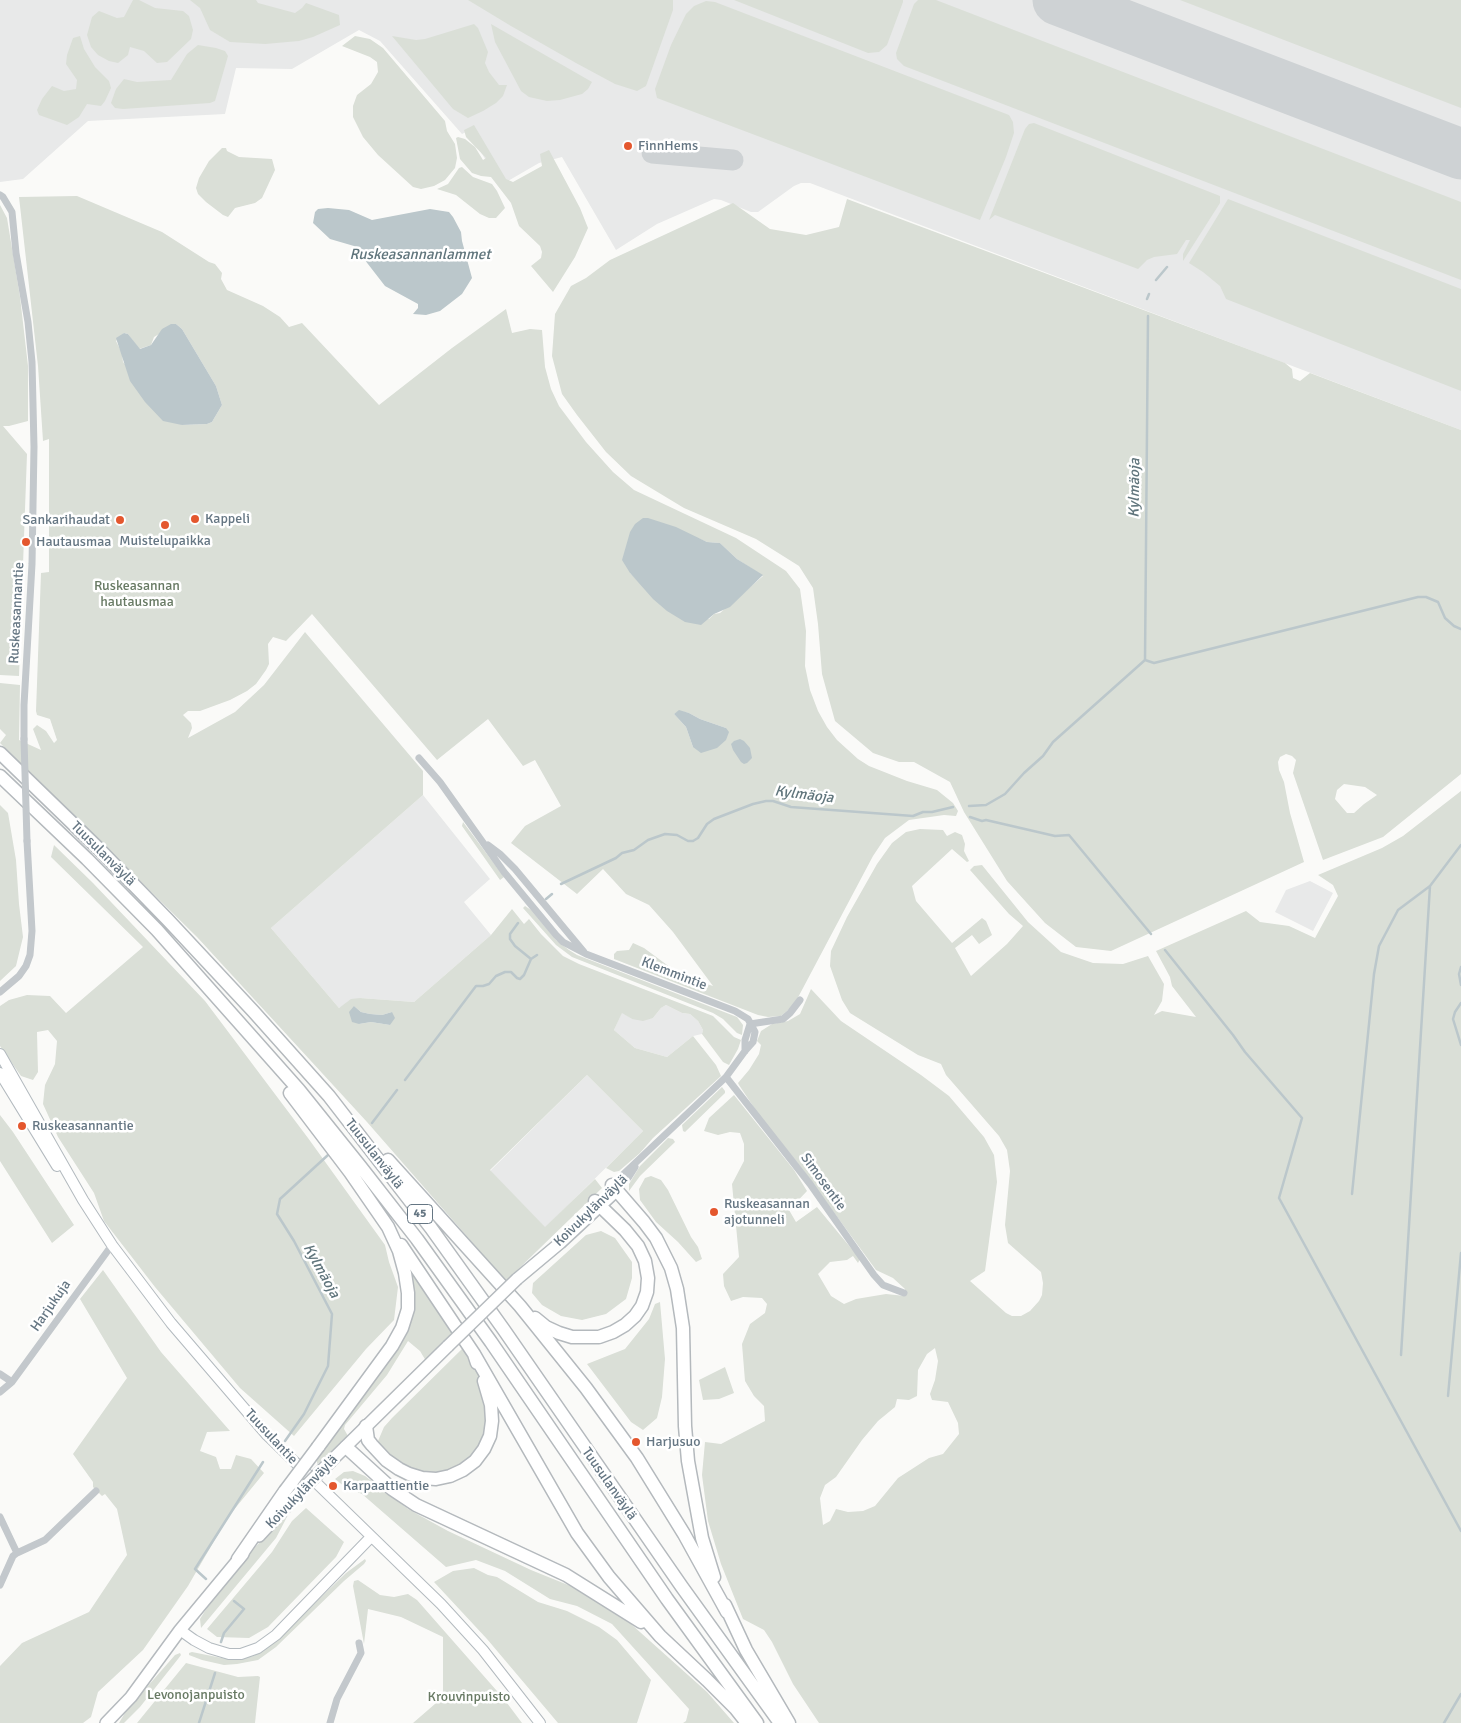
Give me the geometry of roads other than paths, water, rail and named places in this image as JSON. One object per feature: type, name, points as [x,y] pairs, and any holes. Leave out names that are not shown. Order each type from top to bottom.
[{"type":"highway","name":"Tuusulanväylä","points":[[0,753],[98,848],[168,920],[329,1096],[436,1236],[504,1330],[682,1587],[780,1723]]},
{"type":"highway","name":"Tuusulanväylä","points":[[0,776],[157,930],[305,1098],[417,1239],[757,1723]]},
{"type":"highway","points":[[241,1024],[350,1172],[474,1354],[577,1533],[609,1577],[660,1636],[707,1680],[747,1723]]},
{"type":"highway","points":[[329,1096],[520,1306],[586,1388],[637,1458],[684,1534],[746,1650],[790,1723]]},
{"type":"highway","points":[[614,1188],[656,1238],[667,1260],[677,1289],[683,1328],[685,1426],[693,1495],[702,1538],[727,1612]]},
{"type":"highway","points":[[520,1306],[546,1327],[572,1336],[600,1337],[613,1332],[635,1316],[642,1306],[647,1292],[648,1278],[645,1262],[638,1246],[598,1203]]},
{"type":"highway","points":[[238,1559],[289,1495],[318,1447],[388,1352],[402,1328],[408,1309],[405,1273],[399,1251],[388,1227]]},
{"type":"highway","points":[[366,1426],[368,1440],[372,1445],[386,1460],[408,1474],[422,1478],[436,1478],[450,1476],[463,1470],[475,1461],[484,1449],[490,1436],[492,1421],[487,1389],[474,1354]]},
{"type":"highway","points":[[346,1447],[392,1489],[416,1505],[566,1575],[660,1636]]},
{"type":"main road","name":"Tuusulantie","points":[[0,1054],[83,1200],[112,1245],[195,1353],[267,1435],[441,1604],[477,1643],[540,1723]]},
{"type":"main road","name":"Tuusulantie","points":[[0,1073],[57,1166],[83,1200]]},
{"type":"main road","name":"Koivukylänväylä","points":[[289,1495],[346,1447],[517,1279],[556,1238],[614,1188]]},
{"type":"main road","points":[[180,1630],[194,1640],[219,1652],[241,1654],[258,1648],[276,1635],[371,1537]]},
{"type":"main road","points":[[106,1723],[131,1697],[180,1630],[238,1559]]},
{"type":"street","name":"Ruskeasannantie","points":[[0,992],[19,976],[26,966],[30,955],[32,931],[24,739],[32,564],[34,447],[32,362],[28,322],[16,254],[12,212],[2,196]]},
{"type":"street","name":"Klemmintie","points":[[419,758],[440,782],[457,808],[485,844],[500,854],[515,869],[586,954],[736,1011],[748,1019],[750,1024]]},
{"type":"street","points":[[750,1024],[783,1019],[790,1014],[800,1000]]},
{"type":"street","name":"Koivukylänväylä","points":[[614,1188],[628,1178],[638,1160],[726,1077],[754,1042],[755,1032],[750,1024]]},
{"type":"street","name":"Simosentie","points":[[726,1077],[810,1184],[874,1275],[883,1285],[904,1293]]},
{"type":"street","name":"Harjukuja","points":[[0,1392],[12,1382],[112,1245]]},
{"type":"street","points":[[0,1374],[12,1382]]},
{"type":"street","points":[[0,1585],[13,1556],[45,1540],[96,1491]]},
{"type":"street","points":[[0,1517],[17,1553]]},
{"type":"street","points":[[330,1723],[337,1699],[361,1653],[359,1643]]},
{"type":"water","name":"Ruskeasannanlammet","points":[[318,209],[349,210],[372,220],[430,209],[449,212],[461,232],[472,278],[462,294],[440,311],[426,315],[413,314],[418,308],[418,304],[385,286],[354,246],[330,239],[313,223],[315,212]]},
{"type":"water","points":[[171,324],[176,324],[182,329],[216,386],[222,405],[212,422],[207,424],[182,425],[163,421],[145,402],[130,381],[116,338],[124,333],[128,334],[140,349],[151,345],[162,329]]},
{"type":"water","points":[[643,518],[676,527],[707,542],[720,543],[737,559],[763,575],[730,607],[714,614],[701,625],[685,622],[667,611],[653,599],[630,573],[622,560],[630,532],[635,524]]},
{"type":"water","points":[[679,710],[726,728],[729,732],[726,740],[717,748],[701,753],[693,747],[686,727],[674,714]]},
{"type":"water","points":[[740,739],[750,748],[752,758],[744,764],[733,750],[731,744]]},
{"type":"water","points":[[354,1006],[361,1012],[370,1014],[382,1015],[392,1012],[395,1018],[390,1025],[352,1022],[349,1012]]},
{"type":"waterway","points":[[1156,280],[1167,267]]},
{"type":"waterway","points":[[1147,299],[1149,294]]},
{"type":"waterway","name":"Kylmäoja","points":[[969,806],[986,805],[1005,794],[1043,756],[1053,742],[1145,660],[1148,316]]},
{"type":"waterway","name":"Kylmäoja","points":[[1145,660],[1154,663],[1418,597],[1426,597],[1438,602],[1445,618],[1461,629]]},
{"type":"waterway","name":"Kylmäoja","points":[[561,884],[616,858],[622,853],[634,850],[648,840],[665,834],[677,835],[688,841],[693,841],[698,838],[707,824],[714,819],[766,801],[773,801],[791,807],[913,816],[923,812],[953,807]]},
{"type":"waterway","name":"Kylmäoja","points":[[970,817],[1055,836],[1069,835],[1151,934]]},
{"type":"waterway","points":[[1401,1355],[1430,886],[1461,845]]},
{"type":"waterway","points":[[1352,1194],[1374,974],[1379,946],[1398,910],[1430,886]]},
{"type":"waterway","name":"Kylmäoja","points":[[546,899],[552,894]]},
{"type":"waterway","name":"Kylmäoja","points":[[405,1080],[476,986],[489,984],[496,976],[505,972],[511,972],[520,979],[524,975],[531,959],[515,946],[510,939],[510,934],[518,923]]},
{"type":"waterway","points":[[1165,950],[1245,1052],[1302,1118],[1279,1198],[1461,1531]]},
{"type":"waterway","name":"Kylmäoja","points":[[531,959],[537,955]]},
{"type":"waterway","name":"Kylmäoja","points":[[1461,967],[1459,974],[1461,985]]},
{"type":"waterway","name":"Kylmäoja","points":[[1461,1003],[1453,1019],[1461,1045]]},
{"type":"waterway","name":"Kylmäoja","points":[[372,1123],[397,1090]]},
{"type":"waterway","name":"Kylmäoja","points":[[285,1441],[304,1414],[328,1366],[332,1314],[294,1241],[277,1214],[280,1199],[328,1155]]},
{"type":"waterway","points":[[1448,1396],[1461,1253]]},
{"type":"waterway","name":"Kylmäoja","points":[[206,1579],[195,1569],[263,1462]]},
{"type":"waterway","name":"Kylmäoja","points":[[221,1642],[224,1633],[244,1609],[234,1601]]},
{"type":"waterway","name":"Kylmäoja","points":[[199,1723],[215,1673]]},
{"type":"waterway","name":"Kylmäoja","points":[[1444,1723],[1461,1694]]},
{"type":"place","name":"FinnHems","points":[[628,146]]},
{"type":"place","name":"Kappeli","points":[[195,519]]},
{"type":"place","name":"Sankarihaudat","points":[[120,520]]},
{"type":"place","name":"Muistelupaikka","points":[[165,525]]},
{"type":"place","name":"Hautausmaa","points":[[26,542]]},
{"type":"place","name":"Ruskeasannantie","points":[[22,1126]]},
{"type":"place","name":"Ruskeasannan ajotunneli","points":[[714,1212]]},
{"type":"place","name":"Harjusuo","points":[[636,1442]]},
{"type":"place","name":"Karpaattientie","points":[[333,1486]]},
{"type":"park label","name":"Ruskeasannan hautausmaa","points":[[137,594]]},
{"type":"park label","name":"Levonojanpuisto","points":[[196,1695]]},
{"type":"park label","name":"Krouvinpuisto","points":[[469,1697]]}]
